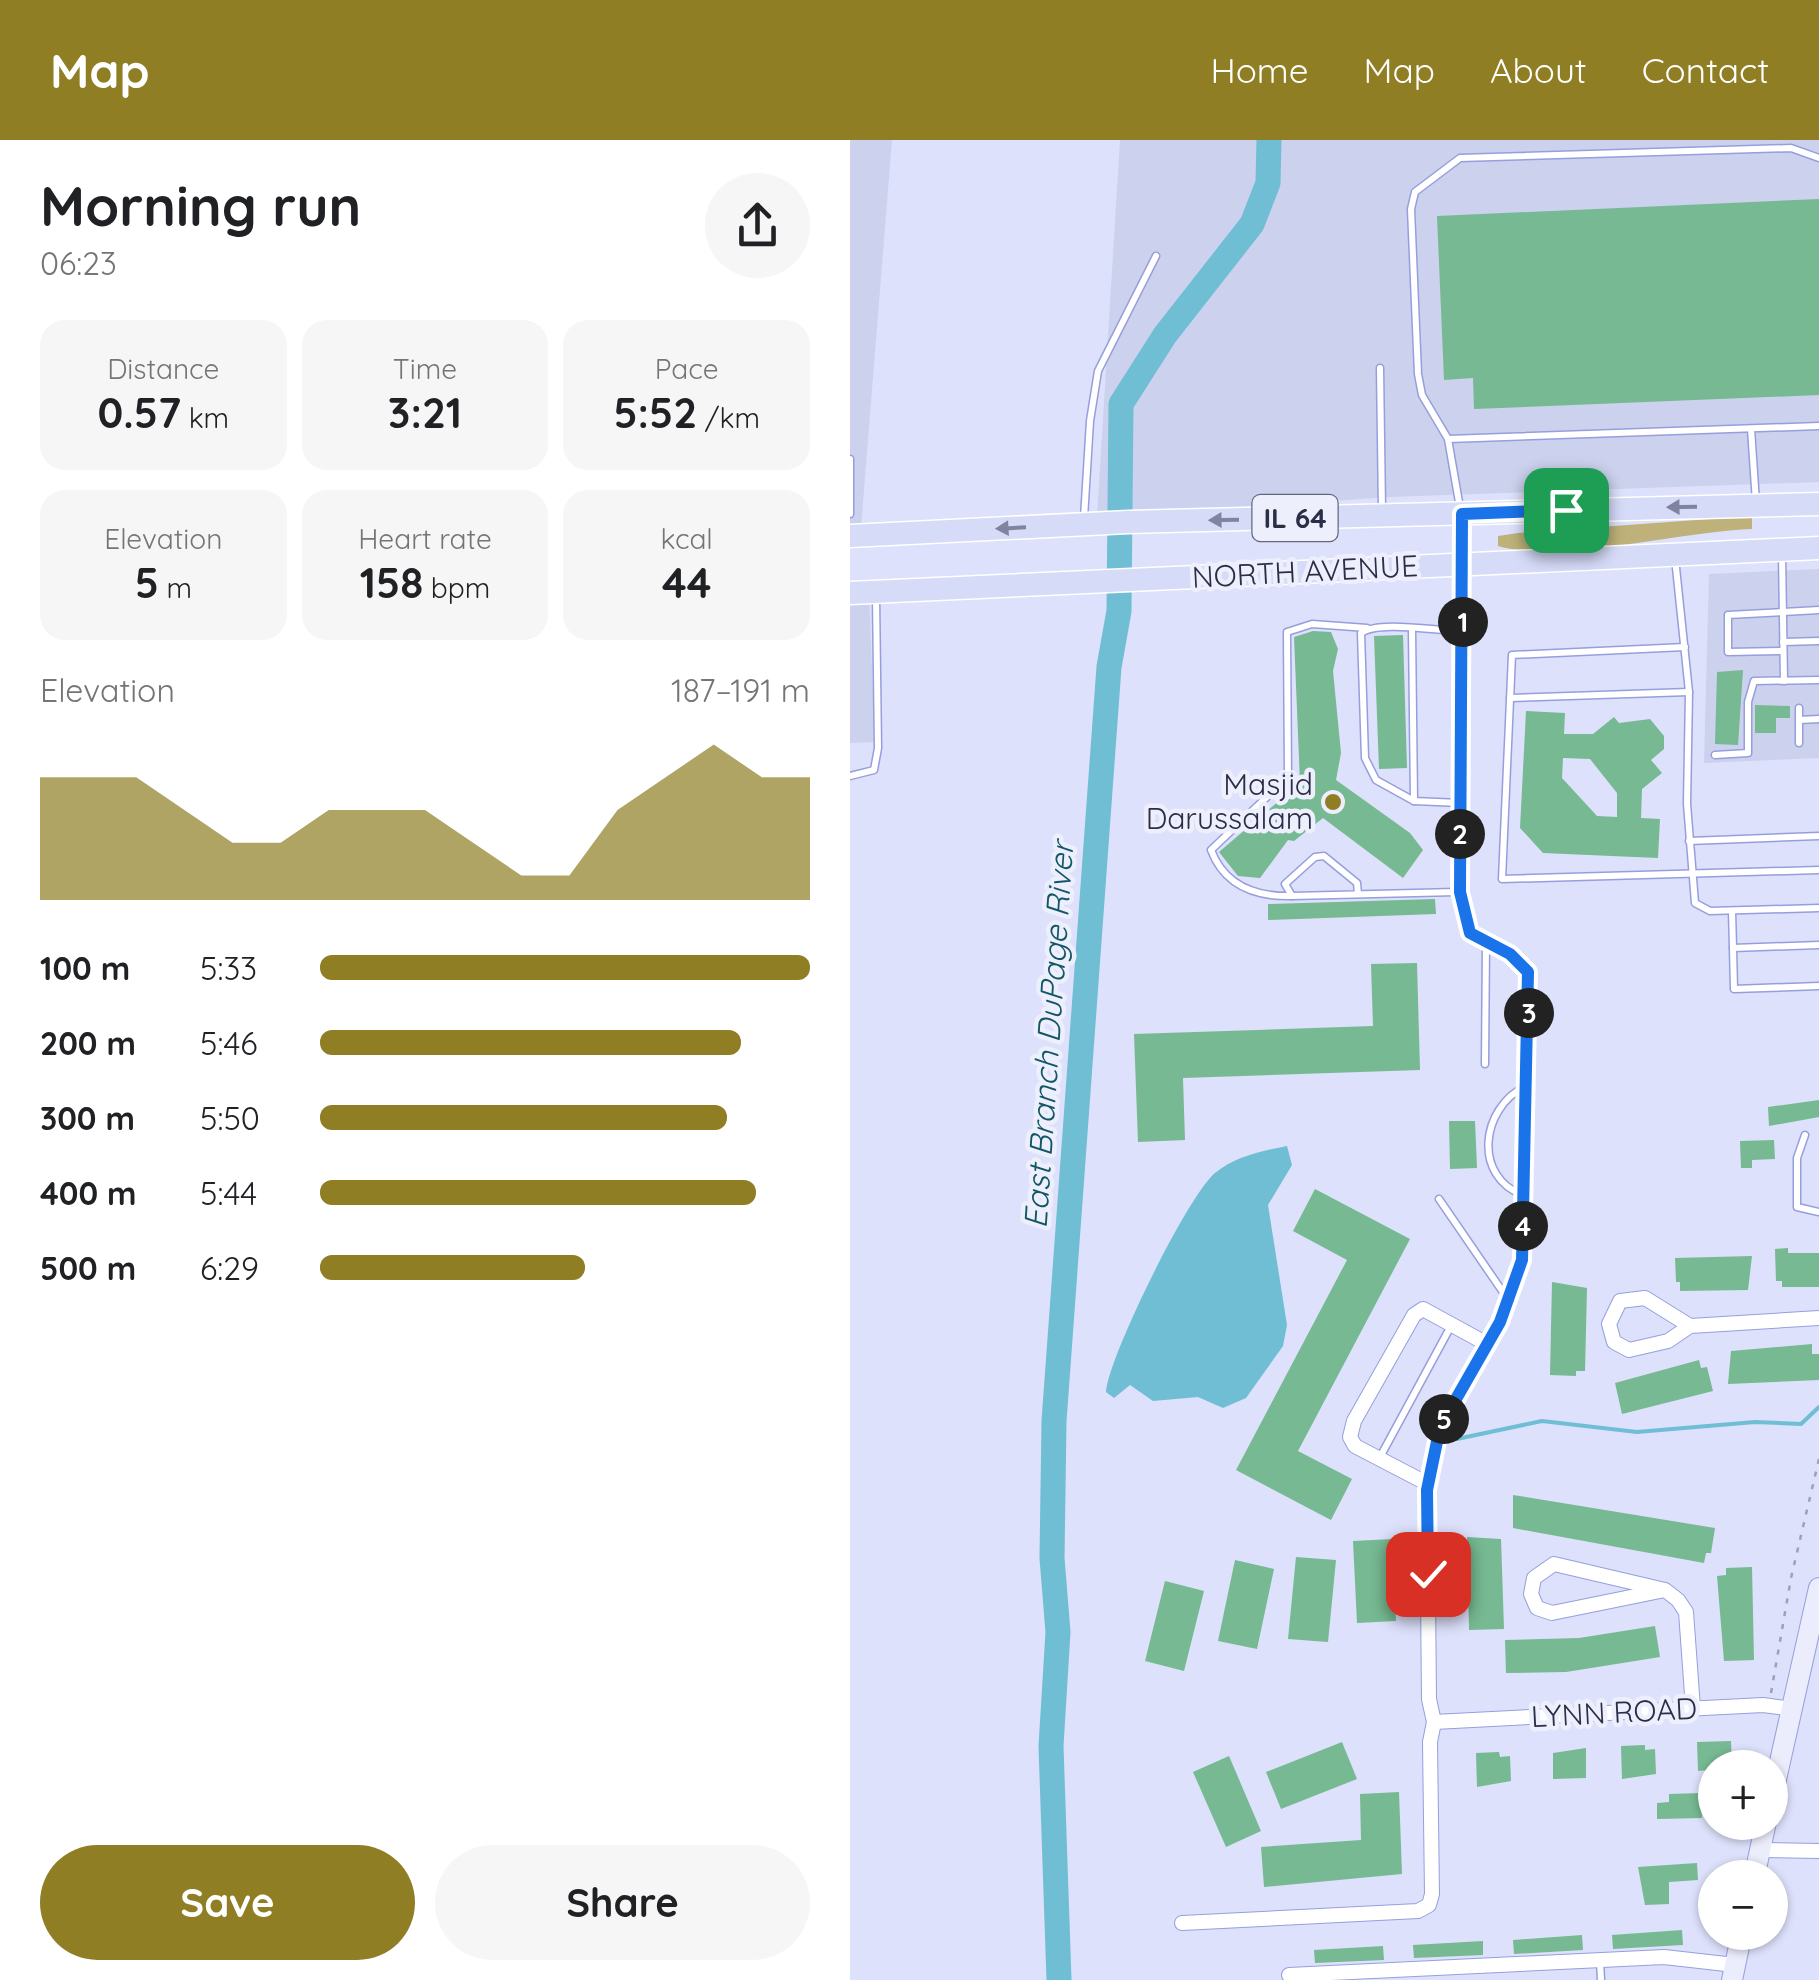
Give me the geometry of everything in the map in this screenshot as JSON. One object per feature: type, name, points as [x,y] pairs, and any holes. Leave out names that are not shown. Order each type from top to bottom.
[{"type":"main road","name":"NORTH AVENUE","points":[[850,536],[1084,524],[1819,504]]},
{"type":"main road","name":"NORTH AVENUE","points":[[850,593],[1819,548]]},
{"type":"street","points":[[1182,1923],[1418,1911],[1429,1905],[1430,1742],[1434,1722],[1430,1699],[1428,1484],[1440,1427],[1487,1344],[1522,1260],[1527,1085],[1528,972],[1470,933],[1460,892],[1462,514]]},
{"type":"street","points":[[1690,1326],[1645,1298],[1620,1301],[1609,1324],[1614,1342],[1630,1350],[1668,1341],[1690,1326],[1819,1318]]},
{"type":"street","points":[[1428,1484],[1356,1446],[1350,1437],[1354,1421],[1414,1315],[1424,1309],[1487,1344]]},
{"type":"street","points":[[1665,1590],[1552,1613],[1537,1608],[1531,1594],[1534,1578],[1554,1564],[1665,1590],[1686,1612],[1693,1708]]},
{"type":"street","points":[[1783,1750],[1819,1588]]},
{"type":"street","name":"LYNN ROAD","points":[[1434,1722],[1770,1705],[1793,1709]]},
{"type":"street","points":[[1758,1860],[1762,1840]]},
{"type":"street","points":[[1760,1850],[1819,1851]]},
{"type":"street","points":[[1288,1975],[1500,1973],[1600,1960],[1664,1957],[1734,1972]]},
{"type":"lane","points":[[1462,514],[1448,439],[1422,395],[1418,374],[1412,209],[1415,192],[1460,158],[1790,148],[1819,158]]},
{"type":"lane","points":[[1084,524],[1090,420],[1098,370],[1156,256]]},
{"type":"lane","points":[[1380,368],[1382,516]]},
{"type":"lane","points":[[1448,439],[1819,426]]},
{"type":"lane","points":[[1751,428],[1756,506]]},
{"type":"lane","points":[[850,460],[850,514]]},
{"type":"lane","points":[[1782,549],[1784,681]]},
{"type":"lane","points":[[1675,554],[1689,692],[1689,842],[1695,903],[1702,910],[1732,912],[1819,908]]},
{"type":"lane","points":[[850,776],[874,770],[878,748],[876,592]]},
{"type":"lane","points":[[1783,651],[1728,652],[1728,616],[1819,610]]},
{"type":"lane","points":[[1460,892],[1264,897],[1245,891],[1211,850],[1288,777],[1286,636],[1290,628],[1312,624],[1463,631]]},
{"type":"lane","points":[[1366,628],[1361,633],[1365,758],[1376,780],[1414,802],[1460,802]]},
{"type":"lane","points":[[1412,630],[1414,802]]},
{"type":"lane","points":[[1783,642],[1819,641]]},
{"type":"lane","points":[[1685,647],[1512,654],[1502,879],[1819,870]]},
{"type":"lane","points":[[1715,755],[1748,753],[1748,702],[1754,681],[1819,680]]},
{"type":"lane","points":[[1510,698],[1689,692]]},
{"type":"lane","points":[[1800,708],[1800,743]]},
{"type":"lane","points":[[1800,720],[1819,720]]},
{"type":"lane","points":[[1689,842],[1819,836]]},
{"type":"lane","points":[[1292,896],[1285,884],[1315,856],[1324,856],[1358,883],[1358,894]]},
{"type":"lane","points":[[1732,912],[1734,990],[1819,986]]},
{"type":"lane","points":[[1485,1064],[1486,942]]},
{"type":"lane","points":[[1733,948],[1819,945]]},
{"type":"lane","points":[[1524,1196],[1507,1190],[1498,1180],[1492,1162],[1490,1123],[1508,1094],[1527,1085]]},
{"type":"lane","points":[[1805,1135],[1798,1158],[1798,1207],[1819,1212]]},
{"type":"lane","points":[[1439,1199],[1508,1299]]},
{"type":"lane","points":[[1379,1458],[1452,1325]]},
{"type":"lane","points":[[1600,1960],[1601,1980]]},
{"type":"path","points":[[1771,1697],[1791,1578],[1819,1460]]},
{"type":"shaded area","points":[[850,140],[892,140],[861,527],[850,528]]},
{"type":"shaded area","points":[[1120,140],[1819,140],[1819,482],[1390,497],[1097,517]]},
{"type":"shaded area","points":[[1752,516],[1752,529],[1622,545],[1554,551],[1498,546],[1498,536],[1518,533]]},
{"type":"shaded area","points":[[1819,569],[1819,758],[1704,763],[1709,574]]},
{"type":"shaded area","points":[[869,596],[875,742],[850,743],[850,597]]},
{"type":"water","points":[[1287,1146],[1292,1165],[1268,1205],[1287,1325],[1283,1346],[1246,1398],[1223,1408],[1198,1397],[1153,1401],[1130,1385],[1114,1398],[1106,1392],[1120,1347],[1169,1243],[1203,1187],[1232,1162]]},
{"type":"building","points":[[1819,199],[1819,395],[1474,409],[1473,378],[1444,380],[1437,216]]},
{"type":"building","points":[[1313,631],[1331,632],[1338,649],[1333,671],[1341,753],[1336,780],[1410,833],[1423,850],[1403,878],[1323,818],[1294,841],[1288,840],[1260,878],[1238,876],[1219,852],[1300,783],[1294,637]]},
{"type":"building","points":[[1403,635],[1407,768],[1379,769],[1374,636]]},
{"type":"building","points":[[1743,670],[1738,745],[1715,744],[1717,672]]},
{"type":"building","points":[[1755,705],[1790,706],[1790,718],[1776,718],[1776,733],[1755,733]]},
{"type":"building","points":[[1526,711],[1565,713],[1564,734],[1593,734],[1614,717],[1619,723],[1650,719],[1664,736],[1664,749],[1651,760],[1662,773],[1642,789],[1641,818],[1660,819],[1658,858],[1543,853],[1520,828]],"holes":[[[1563,758],[1590,759],[1617,793],[1617,817],[1597,816],[1562,778]]]},
{"type":"building","points":[[1435,899],[1436,914],[1268,920],[1268,904]]},
{"type":"building","points":[[1417,963],[1420,1070],[1183,1078],[1185,1140],[1138,1142],[1134,1034],[1373,1026],[1371,964]]},
{"type":"building","points":[[1819,1100],[1819,1117],[1769,1126],[1768,1107]]},
{"type":"building","points":[[1449,1121],[1475,1121],[1477,1168],[1450,1169]]},
{"type":"building","points":[[1774,1140],[1775,1159],[1752,1160],[1752,1168],[1741,1168],[1740,1141]]},
{"type":"building","points":[[1315,1189],[1410,1239],[1298,1451],[1352,1479],[1331,1520],[1236,1470],[1347,1260],[1293,1231]]},
{"type":"building","points":[[1788,1248],[1788,1253],[1819,1253],[1819,1287],[1782,1287],[1782,1281],[1776,1281],[1775,1249]]},
{"type":"building","points":[[1752,1256],[1748,1290],[1680,1291],[1680,1282],[1676,1282],[1675,1258]]},
{"type":"building","points":[[1552,1282],[1587,1288],[1585,1371],[1576,1371],[1576,1376],[1550,1375]]},
{"type":"building","points":[[1812,1344],[1812,1354],[1819,1354],[1819,1380],[1728,1384],[1731,1351]]},
{"type":"building","points":[[1699,1360],[1701,1368],[1707,1367],[1713,1391],[1622,1414],[1615,1383]]},
{"type":"building","points":[[1513,1495],[1715,1528],[1711,1553],[1706,1553],[1704,1563],[1513,1528]]},
{"type":"building","points":[[1467,1537],[1501,1539],[1504,1629],[1469,1630]]},
{"type":"building","points":[[1393,1539],[1396,1621],[1357,1623],[1353,1541]]},
{"type":"building","points":[[1296,1557],[1336,1560],[1328,1642],[1288,1639]]},
{"type":"building","points":[[1235,1560],[1274,1569],[1257,1649],[1218,1641]]},
{"type":"building","points":[[1752,1567],[1754,1660],[1724,1661],[1717,1576],[1726,1575],[1726,1568]]},
{"type":"building","points":[[1165,1581],[1204,1591],[1184,1671],[1145,1661]]},
{"type":"building","points":[[1655,1626],[1660,1657],[1566,1672],[1506,1673],[1505,1640],[1579,1638]]},
{"type":"building","points":[[1731,1741],[1731,1750],[1698,1750],[1698,1771],[1697,1742]]},
{"type":"building","points":[[1342,1742],[1357,1779],[1281,1809],[1266,1772]]},
{"type":"building","points":[[1645,1745],[1645,1750],[1655,1749],[1656,1774],[1622,1779],[1621,1746]]},
{"type":"building","points":[[1586,1748],[1586,1778],[1553,1779],[1553,1753]]},
{"type":"building","points":[[1499,1752],[1500,1757],[1510,1756],[1511,1781],[1477,1787],[1476,1753]]},
{"type":"building","points":[[1229,1756],[1261,1831],[1226,1847],[1193,1772]]},
{"type":"building","points":[[1399,1792],[1402,1874],[1264,1887],[1261,1847],[1361,1840],[1360,1794]]},
{"type":"building","points":[[1698,1793],[1698,1818],[1657,1819],[1657,1803],[1669,1802],[1669,1794]]},
{"type":"building","points":[[1697,1863],[1698,1880],[1669,1882],[1669,1904],[1645,1905],[1638,1867]]},
{"type":"building","points":[[1682,1930],[1683,1945],[1613,1949],[1612,1935]]},
{"type":"building","points":[[1582,1935],[1583,1950],[1514,1954],[1513,1940]]},
{"type":"building","points":[[1483,1941],[1483,1955],[1414,1958],[1413,1945]]},
{"type":"building","points":[[1383,1946],[1384,1960],[1315,1963],[1314,1950]]},
{"type":"waterway","name":"East Branch DuPage River","points":[[1059,1980],[1051,1746],[1058,1632],[1052,1558],[1054,1421],[1109,667],[1119,611],[1121,404],[1165,335],[1252,224],[1268,183],[1269,140]]},
{"type":"waterway","points":[[1457,1439],[1542,1421],[1637,1432],[1755,1422],[1801,1424],[1819,1407]]},
{"type":"place","name":"Masjid Darussalam","points":[[1333,802]]},
{"type":"route","points":[[1428,1574],[1427,1490],[1440,1427],[1500,1322],[1522,1260],[1528,972],[1510,954],[1470,933],[1460,892],[1462,514],[1566,510]]}]
